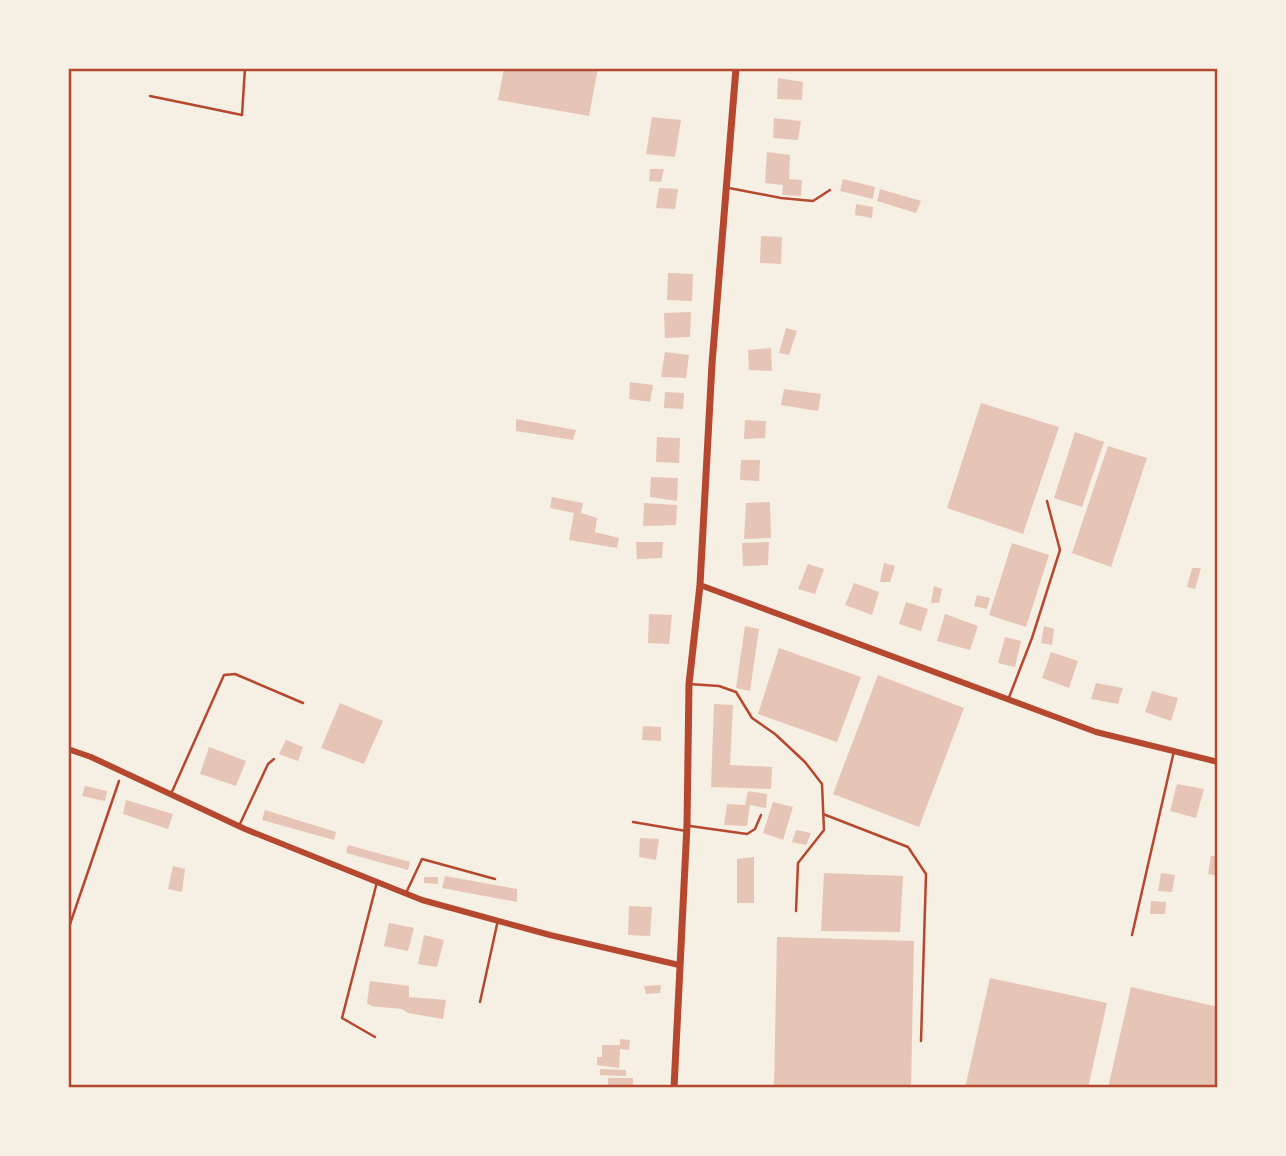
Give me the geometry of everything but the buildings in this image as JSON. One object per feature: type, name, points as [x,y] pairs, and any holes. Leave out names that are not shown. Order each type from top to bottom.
[{"type":"street","points":[[674,1088],[687,828],[689,684],[700,585],[712,364],[736,68]]},
{"type":"street","points":[[700,585],[1096,732],[1218,762]]},
{"type":"street","points":[[68,749],[91,757],[239,826],[406,893],[498,920],[679,965]]},
{"type":"lane","points":[[150,96],[242,115],[246,68]]},
{"type":"lane","points":[[725,187],[813,201],[830,190]]},
{"type":"lane","points":[[1008,700],[1032,638],[1060,550],[1047,501]]},
{"type":"lane","points":[[171,794],[224,675],[235,674],[303,703]]},
{"type":"lane","points":[[689,684],[719,686],[736,692],[752,718],[785,743],[805,762],[822,784],[824,830],[798,863],[796,911]]},
{"type":"lane","points":[[1132,935],[1174,751]]},
{"type":"lane","points":[[239,826],[268,764],[274,759]]},
{"type":"lane","points":[[823,814],[908,847],[926,874],[921,1041]]},
{"type":"lane","points":[[633,822],[747,834],[754,829],[761,815]]},
{"type":"lane","points":[[406,893],[422,859],[495,879]]},
{"type":"lane","points":[[375,1037],[342,1018],[377,882]]},
{"type":"lane","points":[[480,1002],[498,920]]},
{"type":"path","points":[[68,930],[122,772]]}]
